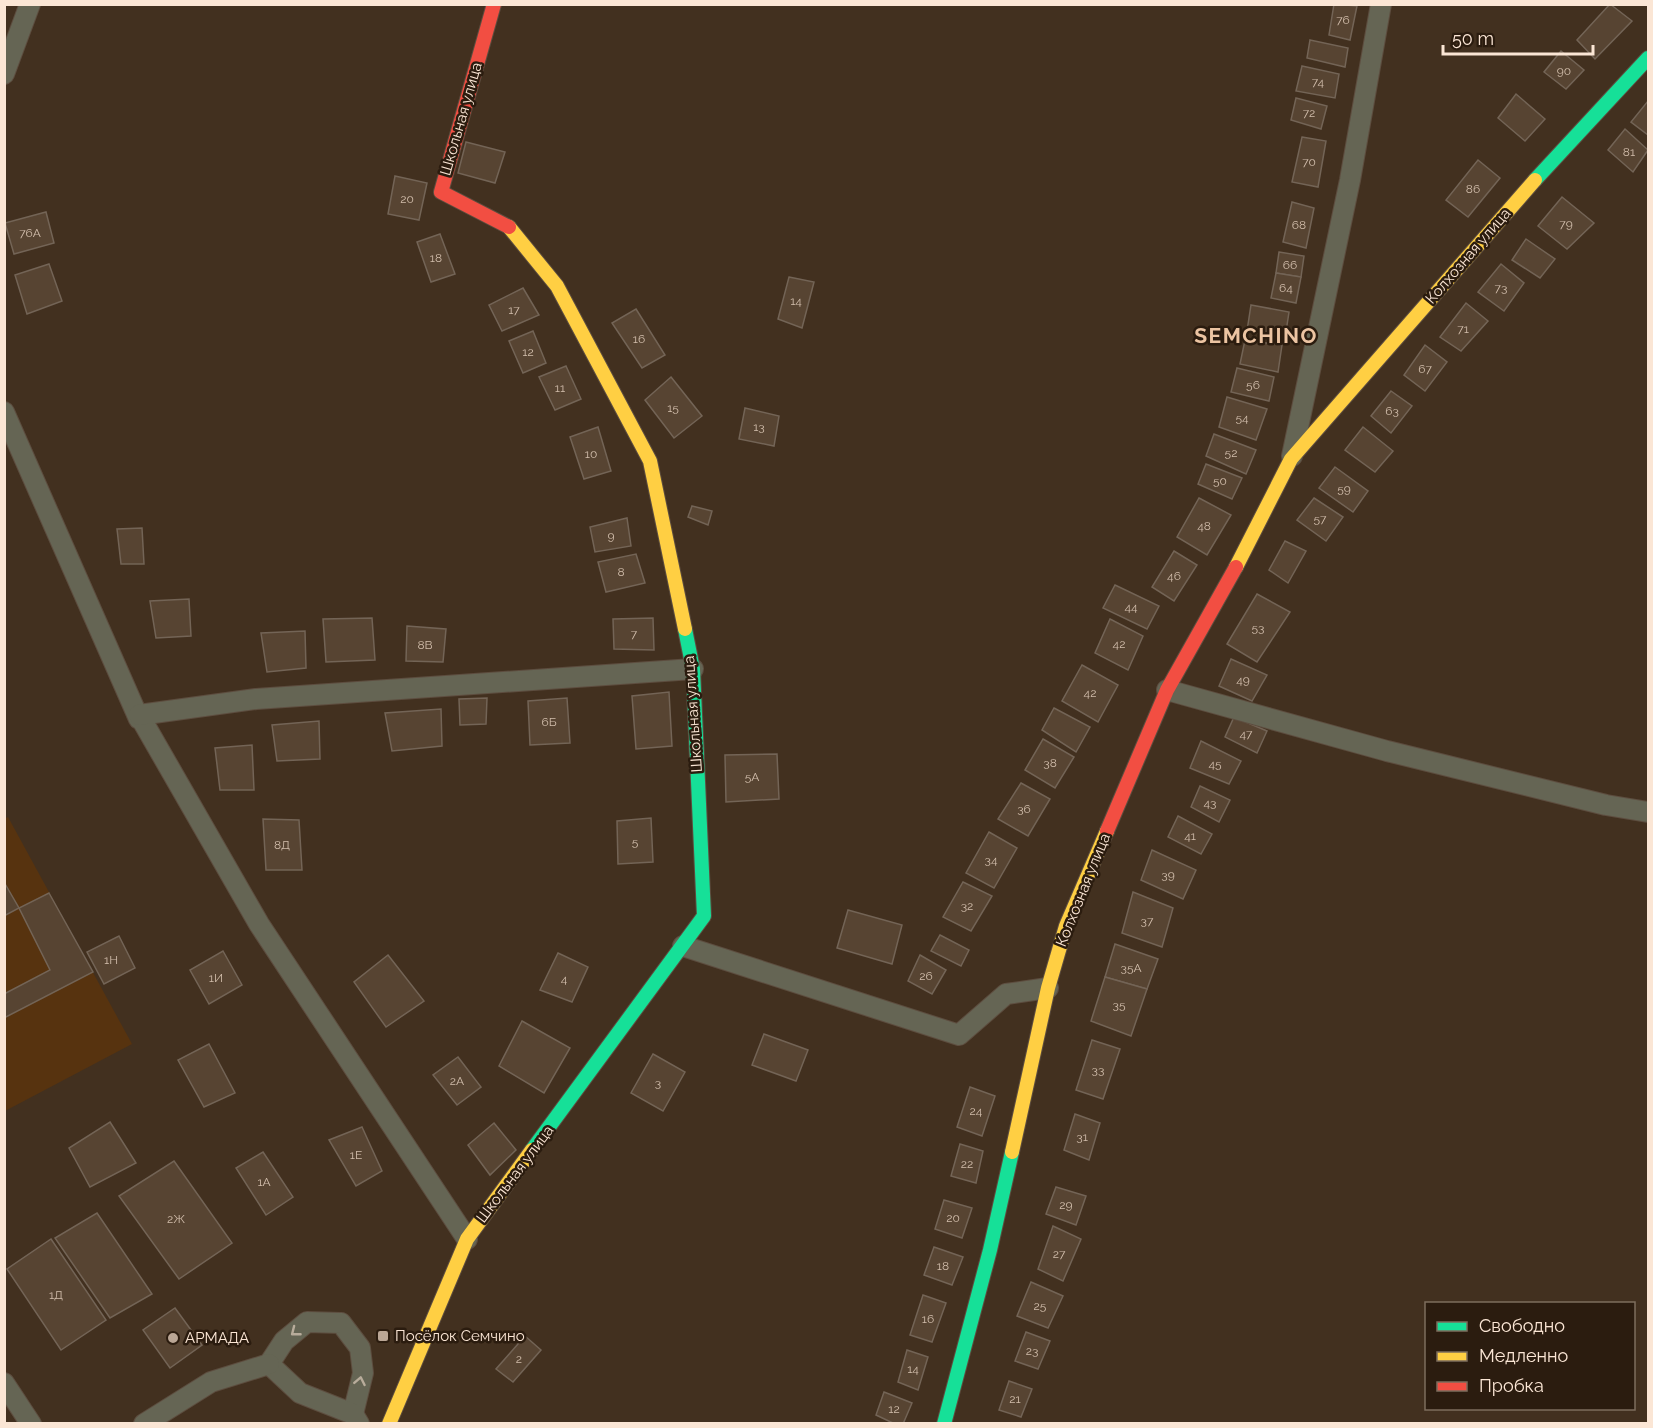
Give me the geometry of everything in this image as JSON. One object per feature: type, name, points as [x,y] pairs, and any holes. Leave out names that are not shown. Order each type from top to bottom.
[{"type":"street","points":[[4,74],[30,4]]},
{"type":"street","name":"Школьная улица","points":[[389,1424],[467,1239],[704,915],[693,669],[650,461],[557,286],[508,226],[441,192],[494,4]]},
{"type":"street","name":"Колхозная улица","points":[[1291,459],[1350,180],[1381,4]]},
{"type":"street","name":"Колхозная улица","points":[[944,1424],[990,1250],[1048,988],[1066,926],[1167,690],[1291,459],[1543,171],[1648,58]]},
{"type":"street","points":[[4,412],[139,719],[139,715]]},
{"type":"street","points":[[139,715],[256,699],[693,669]]},
{"type":"street","points":[[1167,690],[1410,756],[1606,805],[1648,812]]},
{"type":"street","points":[[139,715],[259,924],[467,1239]]},
{"type":"street","points":[[683,946],[959,1035],[1006,994],[1048,988]]},
{"type":"street","points":[[144,1424],[211,1382],[269,1364],[284,1341],[307,1322],[340,1323],[360,1348],[363,1374],[356,1419],[300,1394],[269,1364]]},
{"type":"street","points":[[4,1383],[31,1424]]},
{"type":"shaded area","points":[[8,817],[132,1044],[5,1111],[4,819]]},
{"type":"building","points":[[1334,4],[1357,6],[1350,40],[1329,35]]},
{"type":"building","points":[[1610,4],[1632,21],[1595,59],[1577,40]]},
{"type":"building","points":[[1310,40],[1348,48],[1345,67],[1307,58]]},
{"type":"building","points":[[1561,51],[1584,70],[1566,89],[1544,72]]},
{"type":"building","points":[[1302,66],[1339,74],[1335,98],[1296,91]]},
{"type":"building","points":[[1516,94],[1545,119],[1525,141],[1498,118]]},
{"type":"building","points":[[1296,98],[1327,106],[1321,129],[1291,120]]},
{"type":"building","points":[[1648,101],[1648,135],[1631,122]]},
{"type":"building","points":[[1625,129],[1648,150],[1633,172],[1608,150]]},
{"type":"building","points":[[1302,137],[1326,141],[1318,187],[1292,182]]},
{"type":"building","points":[[466,142],[505,152],[495,183],[458,173]]},
{"type":"building","points":[[1478,160],[1500,178],[1468,217],[1446,200]]},
{"type":"building","points":[[395,176],[427,183],[419,220],[388,214]]},
{"type":"building","points":[[1562,197],[1594,223],[1567,249],[1538,226]]},
{"type":"building","points":[[1292,202],[1314,208],[1306,248],[1283,242]]},
{"type":"building","points":[[46,212],[54,243],[14,254],[5,223]]},
{"type":"building","points":[[440,234],[455,274],[431,282],[417,242]]},
{"type":"building","points":[[1526,239],[1555,259],[1540,278],[1512,260]]},
{"type":"building","points":[[1279,252],[1304,256],[1301,277],[1276,273]]},
{"type":"building","points":[[49,264],[62,301],[27,314],[15,275]]},
{"type":"building","points":[[1501,264],[1524,283],[1504,311],[1478,292]]},
{"type":"building","points":[[1276,273],[1301,277],[1296,303],[1271,298]]},
{"type":"building","points":[[789,277],[814,282],[802,328],[778,319]]},
{"type":"building","points":[[523,288],[539,315],[502,331],[489,305]]},
{"type":"building","points":[[1466,303],[1488,321],[1461,351],[1440,337]]},
{"type":"building","points":[[1251,305],[1289,312],[1285,338],[1247,331]]},
{"type":"building","points":[[636,309],[665,355],[642,368],[612,323]]},
{"type":"building","points":[[533,331],[546,363],[523,373],[509,341]]},
{"type":"building","points":[[1245,340],[1282,345],[1278,372],[1240,364]]},
{"type":"building","points":[[1425,345],[1447,362],[1425,391],[1404,375]]},
{"type":"building","points":[[566,366],[581,399],[555,410],[539,377]]},
{"type":"building","points":[[1237,368],[1274,377],[1269,401],[1231,392]]},
{"type":"building","points":[[671,377],[702,416],[674,438],[645,400]]},
{"type":"building","points":[[1391,391],[1412,406],[1391,433],[1371,416]]},
{"type":"building","points":[[1227,397],[1267,409],[1256,440],[1219,427]]},
{"type":"building","points":[[745,408],[779,416],[774,446],[739,439]]},
{"type":"building","points":[[598,427],[611,471],[584,479],[570,437]]},
{"type":"building","points":[[1363,427],[1393,451],[1375,472],[1345,450]]},
{"type":"building","points":[[1214,434],[1256,450],[1246,474],[1206,456]]},
{"type":"building","points":[[1206,464],[1242,478],[1232,499],[1198,484]]},
{"type":"building","points":[[1335,467],[1368,491],[1353,512],[1319,488]]},
{"type":"building","points":[[1199,498],[1231,515],[1207,555],[1177,537]]},
{"type":"building","points":[[1314,498],[1343,517],[1326,541],[1297,520]]},
{"type":"building","points":[[692,506],[712,511],[708,525],[688,517]]},
{"type":"building","points":[[627,518],[631,546],[595,552],[590,527]]},
{"type":"building","points":[[142,528],[144,564],[121,564],[117,529]]},
{"type":"building","points":[[1285,541],[1306,551],[1288,583],[1269,570]]},
{"type":"building","points":[[1174,551],[1197,565],[1174,601],[1152,587]]},
{"type":"building","points":[[636,554],[645,583],[606,592],[598,562]]},
{"type":"building","points":[[1115,585],[1159,606],[1147,629],[1103,608]]},
{"type":"building","points":[[1257,594],[1290,612],[1257,662],[1227,644]]},
{"type":"building","points":[[189,599],[191,636],[156,638],[150,601]]},
{"type":"building","points":[[372,618],[375,660],[326,662],[323,619]]},
{"type":"building","points":[[653,618],[654,650],[614,649],[613,619]]},
{"type":"building","points":[[1110,619],[1143,636],[1128,670],[1095,653]]},
{"type":"building","points":[[407,626],[446,629],[443,662],[406,661]]},
{"type":"building","points":[[305,631],[306,668],[267,672],[261,633]]},
{"type":"building","points":[[1231,659],[1267,675],[1252,701],[1219,686]]},
{"type":"building","points":[[1082,665],[1118,685],[1098,722],[1062,701]]},
{"type":"building","points":[[669,692],[672,746],[636,749],[632,696]]},
{"type":"building","points":[[487,698],[486,724],[460,725],[459,699]]},
{"type":"building","points":[[567,698],[570,743],[530,745],[528,701]]},
{"type":"building","points":[[1054,708],[1090,727],[1076,752],[1042,730]]},
{"type":"building","points":[[441,709],[442,746],[392,751],[385,713]]},
{"type":"building","points":[[1234,717],[1267,731],[1257,753],[1225,737]]},
{"type":"building","points":[[319,721],[320,759],[277,761],[272,725]]},
{"type":"building","points":[[1043,739],[1074,757],[1055,788],[1025,770]]},
{"type":"building","points":[[1201,741],[1241,761],[1229,784],[1190,768]]},
{"type":"building","points":[[252,745],[254,790],[220,790],[215,748]]},
{"type":"building","points":[[777,754],[779,799],[726,802],[725,755]]},
{"type":"building","points":[[1021,783],[1050,799],[1028,836],[998,819]]},
{"type":"building","points":[[1200,786],[1230,800],[1219,822],[1191,807]]},
{"type":"building","points":[[1178,816],[1212,834],[1201,854],[1168,837]]},
{"type":"building","points":[[651,818],[653,862],[618,864],[617,821]]},
{"type":"building","points":[[263,819],[299,820],[302,870],[266,870]]},
{"type":"building","points":[[989,832],[1017,848],[994,888],[966,873]]},
{"type":"building","points":[[1152,850],[1196,870],[1183,899],[1141,880]]},
{"type":"building","points":[[4,882],[19,908],[4,916]]},
{"type":"building","points":[[963,882],[992,896],[971,931],[943,917]]},
{"type":"building","points":[[1133,892],[1173,908],[1162,947],[1122,933]]},
{"type":"building","points":[[49,893],[93,972],[4,1018],[4,994],[50,970],[19,908]]},
{"type":"building","points":[[848,910],[902,925],[892,964],[837,948]]},
{"type":"building","points":[[940,935],[969,950],[961,966],[931,951]]},
{"type":"building","points":[[119,936],[135,968],[104,984],[87,952]]},
{"type":"building","points":[[1115,944],[1158,959],[1147,989],[1105,977]]},
{"type":"building","points":[[223,951],[242,985],[209,1004],[190,970]]},
{"type":"building","points":[[558,953],[588,967],[572,1002],[540,990]]},
{"type":"building","points":[[388,955],[424,1001],[386,1027],[354,982]]},
{"type":"building","points":[[920,955],[946,970],[932,994],[908,981]]},
{"type":"building","points":[[1105,977],[1147,989],[1131,1036],[1091,1021]]},
{"type":"building","points":[[522,1021],[570,1048],[544,1093],[499,1066]]},
{"type":"building","points":[[764,1034],[808,1050],[796,1081],[752,1065]]},
{"type":"building","points":[[1092,1040],[1120,1049],[1103,1099],[1076,1090]]},
{"type":"building","points":[[209,1044],[235,1093],[204,1107],[178,1060]]},
{"type":"building","points":[[653,1054],[685,1072],[663,1111],[631,1093]]},
{"type":"building","points":[[458,1057],[481,1087],[457,1105],[433,1075]]},
{"type":"building","points":[[970,1087],[995,1096],[982,1136],[957,1127]]},
{"type":"building","points":[[1075,1114],[1100,1123],[1089,1160],[1064,1150]]},
{"type":"building","points":[[110,1122],[136,1163],[90,1187],[69,1148]]},
{"type":"building","points":[[494,1123],[516,1150],[490,1175],[468,1145]]},
{"type":"building","points":[[362,1127],[382,1171],[356,1186],[329,1140]]},
{"type":"building","points":[[960,1144],[983,1151],[976,1183],[951,1176]]},
{"type":"building","points":[[263,1152],[293,1197],[266,1215],[236,1168]]},
{"type":"building","points":[[174,1161],[232,1243],[179,1279],[119,1196]]},
{"type":"building","points":[[1056,1187],[1086,1196],[1076,1225],[1046,1214]]},
{"type":"building","points":[[944,1200],[972,1208],[962,1238],[935,1229]]},
{"type":"building","points":[[97,1213],[152,1294],[110,1318],[55,1238]]},
{"type":"building","points":[[1053,1226],[1081,1239],[1063,1281],[1038,1269]]},
{"type":"building","points":[[51,1239],[106,1320],[61,1350],[7,1269]]},
{"type":"building","points":[[934,1247],[963,1257],[952,1285],[924,1275]]},
{"type":"building","points":[[1031,1282],[1063,1296],[1048,1328],[1017,1316]]},
{"type":"building","points":[[923,1295],[946,1303],[932,1342],[910,1335]]},
{"type":"building","name":"АРМАДА","points":[[175,1308],[202,1345],[170,1368],[143,1330]]},
{"type":"building","points":[[1026,1332],[1050,1341],[1038,1369],[1015,1361]]},
{"type":"building","points":[[525,1336],[541,1350],[513,1382],[496,1369]]},
{"type":"building","points":[[907,1350],[928,1357],[918,1390],[898,1382]]},
{"type":"building","points":[[1009,1381],[1032,1389],[1021,1417],[999,1410]]},
{"type":"building","points":[[884,1392],[912,1403],[903,1424],[895,1424],[876,1415]]},
{"type":"traffic: fast","points":[[1535,180],[1648,58]]},
{"type":"traffic: fast","points":[[532,1150],[704,916],[693,669],[685,629]]},
{"type":"traffic: fast","points":[[944,1424],[990,1250],[1012,1152]]},
{"type":"traffic: slow","points":[[1236,567],[1291,459],[1535,180]]},
{"type":"traffic: slow","points":[[509,227],[557,286],[650,461],[685,629]]},
{"type":"traffic: slow","points":[[1012,1152],[1048,988],[1066,926],[1107,831]]},
{"type":"traffic: slow","points":[[389,1424],[467,1239],[532,1150]]},
{"type":"traffic: jam","points":[[494,4],[441,192],[509,227]]},
{"type":"traffic: jam","points":[[1107,831],[1167,690],[1236,567]]},
{"type":"place","name":"Посёлок Семчино","points":[[383,1336]]},
{"type":"place","name":"АРМАДА","points":[[173,1338]]},
{"type":"district","name":"SEMCHINO","points":[[1256,335]]}]
